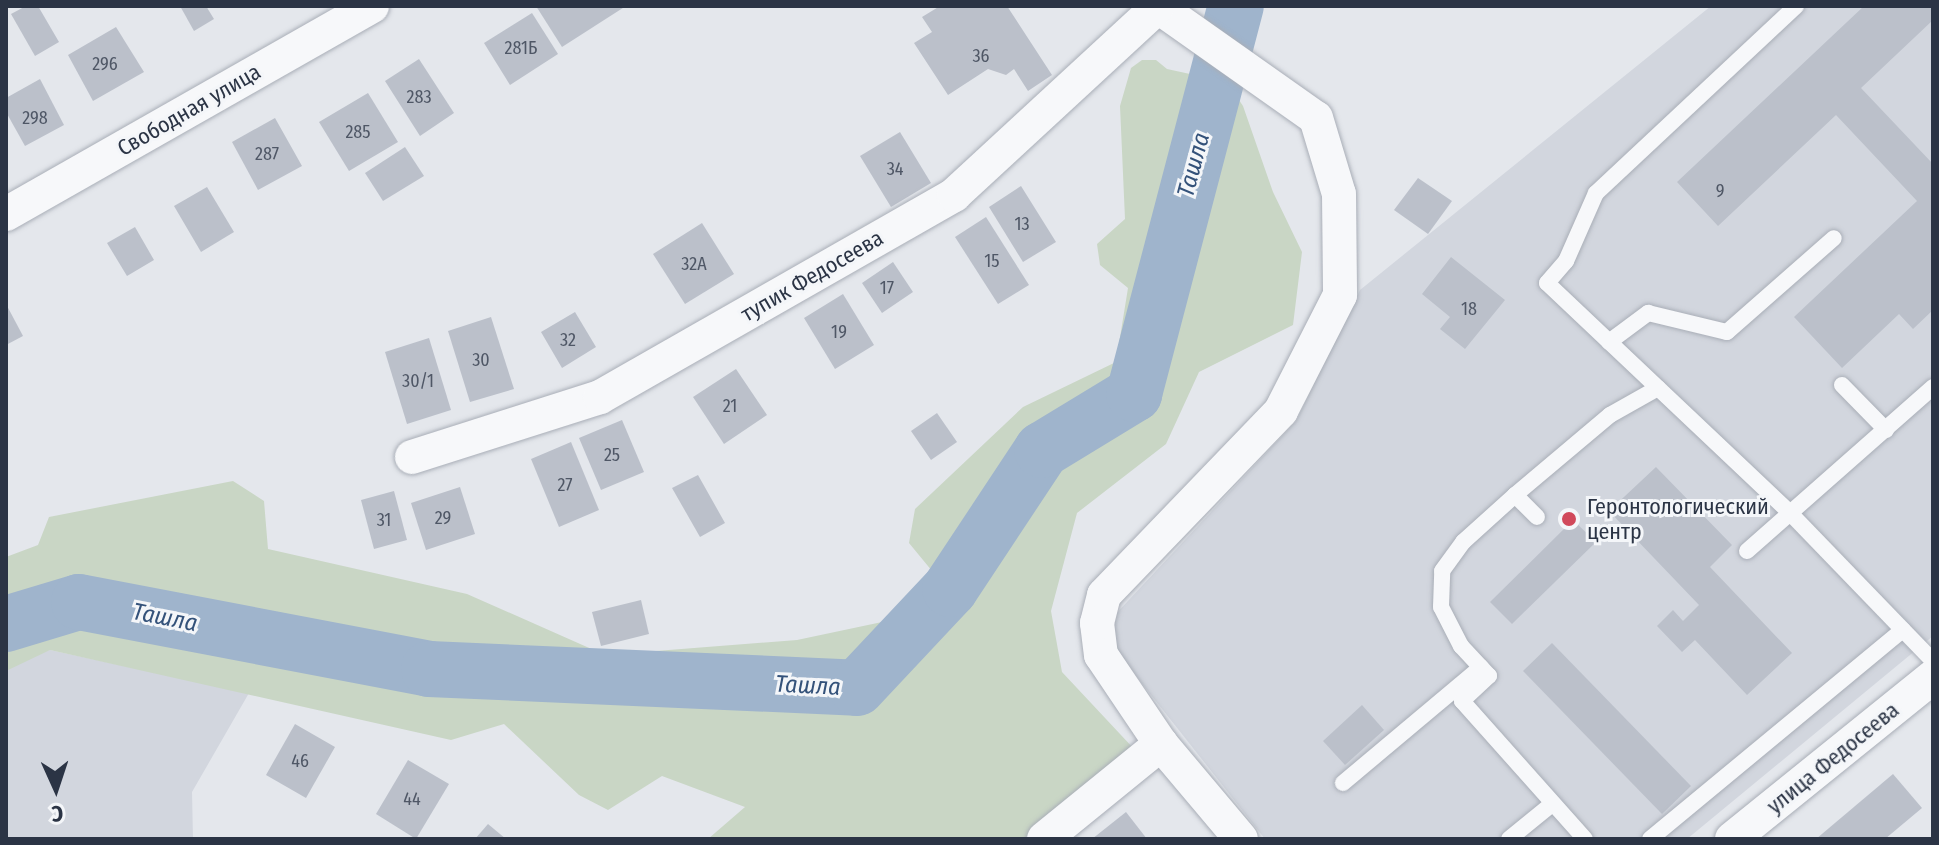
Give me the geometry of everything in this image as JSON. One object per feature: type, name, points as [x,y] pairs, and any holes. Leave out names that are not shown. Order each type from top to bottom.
[{"type":"street","name":"Свободная улица","points":[[6,214],[372,6]]},
{"type":"street","points":[[1157,6],[1316,118],[1339,194],[1340,295],[1281,411],[1104,595],[1097,623],[1101,655],[1161,744],[1241,839]]},
{"type":"street","name":"тупик Федосеева","points":[[412,457],[600,397],[954,195],[1157,6]]},
{"type":"street","name":"улица Федосеева","points":[[1732,839],[1933,677]]},
{"type":"street","points":[[1044,839],[1161,744]]},
{"type":"lane","points":[[1796,6],[1596,193],[1566,261],[1547,283],[1792,515],[1933,661]]},
{"type":"lane","points":[[1609,342],[1648,313],[1727,332],[1834,238]]},
{"type":"lane","points":[[1842,385],[1886,430]]},
{"type":"lane","points":[[1747,551],[1792,515],[1933,387]]},
{"type":"lane","points":[[1585,839],[1462,701],[1489,676],[1461,646],[1441,607],[1442,571],[1463,542],[1515,495],[1610,415],[1658,388]]},
{"type":"lane","points":[[1515,495],[1537,517]]},
{"type":"lane","points":[[1650,839],[1903,630]]},
{"type":"lane","points":[[1343,783],[1481,667]]},
{"type":"lane","points":[[1509,839],[1552,804]]},
{"type":"shaded area","name":"Геронтологический центр","points":[[1711,6],[1933,6],[1933,636],[1687,839],[1265,839],[1117,652],[1113,617],[1296,421],[1360,290]]},
{"type":"shaded area","points":[[50,650],[249,693],[192,792],[193,839],[6,839],[6,659]]},
{"type":"green space","points":[[1142,60],[1156,60],[1167,69],[1227,82],[1243,106],[1273,192],[1302,252],[1293,325],[1199,372],[1166,444],[1077,513],[1051,611],[1062,672],[1135,750],[1023,839],[708,839],[745,807],[662,776],[608,810],[579,795],[504,724],[451,740],[50,650],[6,671],[6,557],[38,545],[49,517],[233,481],[264,501],[268,549],[467,594],[605,655],[797,640],[901,618],[937,577],[909,543],[915,509],[1023,407],[1116,362],[1128,288],[1100,265],[1097,244],[1125,219],[1120,106],[1131,68]]},
{"type":"building","points":[[26,6],[38,6],[59,42],[35,56],[11,14]]},
{"type":"building","points":[[180,6],[206,6],[214,19],[194,31]]},
{"type":"building","points":[[536,6],[626,6],[562,47]]},
{"type":"building","points":[[940,6],[1007,6],[1052,75],[1028,91],[1014,69],[1006,75],[988,69],[948,95],[914,43],[932,32],[922,17]]},
{"type":"building","points":[[1864,6],[1933,6],[1933,20],[1861,88],[1933,164],[1933,310],[1913,329],[1899,314],[1842,368],[1794,317],[1917,201],[1836,115],[1718,226],[1677,182]]},
{"type":"building","points":[[532,13],[558,54],[510,85],[484,43]]},
{"type":"building","points":[[116,27],[144,72],[93,101],[68,55]]},
{"type":"building","points":[[419,59],[454,113],[420,136],[385,81]]},
{"type":"building","points":[[40,79],[64,125],[25,146],[6,112],[6,98]]},
{"type":"building","points":[[368,93],[398,142],[349,171],[319,122]]},
{"type":"building","points":[[275,118],[302,166],[258,190],[232,142]]},
{"type":"building","points":[[900,132],[931,183],[891,207],[860,156]]},
{"type":"building","points":[[405,147],[424,176],[383,201],[365,173]]},
{"type":"building","points":[[1418,178],[1452,201],[1428,234],[1394,210]]},
{"type":"building","points":[[1021,186],[1056,242],[1023,262],[989,207]]},
{"type":"building","points":[[207,187],[234,232],[201,252],[174,206]]},
{"type":"building","points":[[986,217],[1029,285],[998,304],[955,237]]},
{"type":"building","points":[[702,223],[734,274],[685,304],[653,254]]},
{"type":"building","points":[[135,227],[154,260],[127,276],[107,243]]},
{"type":"building","points":[[1451,257],[1505,300],[1465,349],[1440,329],[1450,317],[1422,294]]},
{"type":"building","points":[[893,262],[913,292],[882,313],[862,283]]},
{"type":"building","points":[[843,294],[874,345],[835,369],[804,318]]},
{"type":"building","points":[[6,304],[23,336],[6,345]]},
{"type":"building","points":[[575,312],[596,347],[562,368],[541,332]]},
{"type":"building","points":[[491,317],[514,389],[470,402],[448,331]]},
{"type":"building","points":[[429,338],[451,410],[407,424],[385,352]]},
{"type":"building","points":[[736,369],[767,415],[724,444],[693,397]]},
{"type":"building","points":[[937,413],[957,442],[931,460],[911,431]]},
{"type":"building","points":[[622,420],[644,472],[601,490],[579,438]]},
{"type":"building","points":[[571,442],[599,510],[559,527],[531,459]]},
{"type":"building","points":[[1656,467],[1732,545],[1710,567],[1792,653],[1747,695],[1695,640],[1682,652],[1657,626],[1673,610],[1683,621],[1699,605],[1609,511]]},
{"type":"building","points":[[698,475],[725,523],[700,537],[672,488]]},
{"type":"building","points":[[460,487],[475,534],[426,550],[411,503]]},
{"type":"building","points":[[394,491],[407,540],[374,549],[361,500]]},
{"type":"building","points":[[1573,520],[1596,542],[1512,624],[1490,602]]},
{"type":"building","points":[[641,600],[649,634],[601,646],[592,612]]},
{"type":"building","points":[[1552,643],[1691,786],[1662,814],[1523,671]]},
{"type":"building","points":[[1362,705],[1384,730],[1345,765],[1323,741]]},
{"type":"building","points":[[295,724],[335,747],[306,798],[266,775]]},
{"type":"building","points":[[408,760],[449,784],[416,839],[376,814]]},
{"type":"building","points":[[1893,774],[1922,808],[1885,839],[1816,839]]},
{"type":"building","points":[[1126,812],[1147,839],[1092,839]]},
{"type":"building","points":[[488,824],[506,839],[475,839]]},
{"type":"waterway","name":"Ташла","points":[[6,624],[79,602],[429,669],[857,688],[950,589],[1042,450],[1134,394],[1236,6]]},
{"type":"place","name":"Геронтологический центр","points":[[1569,519]]}]
